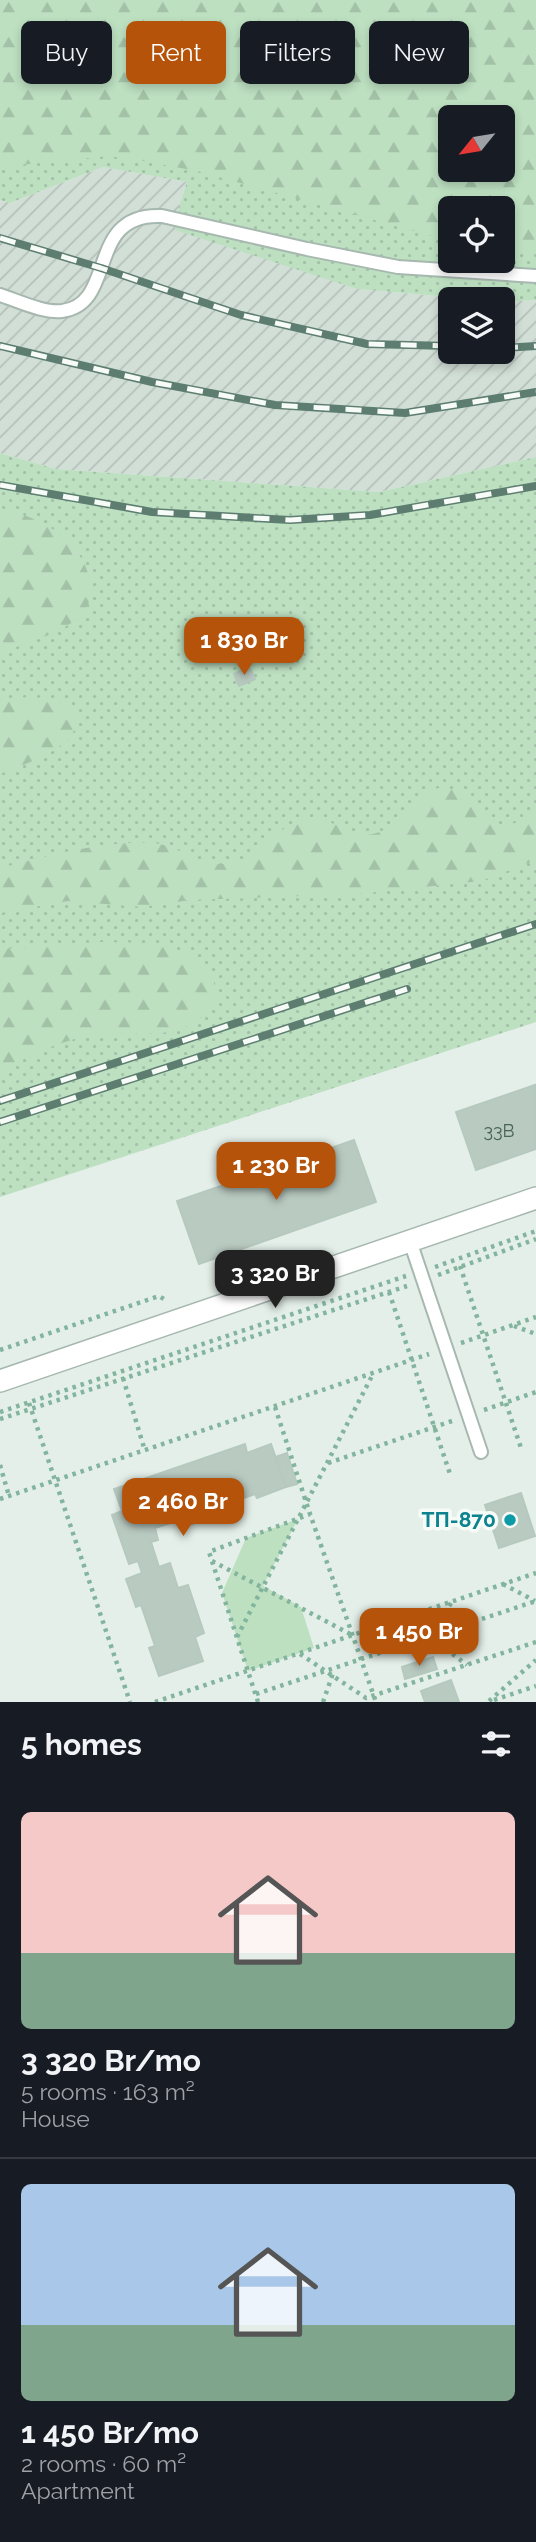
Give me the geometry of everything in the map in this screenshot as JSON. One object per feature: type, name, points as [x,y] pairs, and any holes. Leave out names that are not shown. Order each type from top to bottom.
[{"type":"street","points":[[0,1381],[536,1198]]},
{"type":"lane","points":[[0,295],[53,311],[64,311],[75,306],[91,292],[118,230],[137,218],[151,216],[398,267],[536,276]]},
{"type":"lane","points":[[410,1241],[481,1452]]},
{"type":"path","points":[[0,1419],[389,1292],[422,1276],[536,1231]]},
{"type":"path","points":[[0,1412],[460,1266],[536,1239]]},
{"type":"path","points":[[460,1266],[522,1448]]},
{"type":"path","points":[[389,1292],[450,1474]]},
{"type":"path","points":[[0,1350],[129,1306]]},
{"type":"path","points":[[0,1499],[536,1317]]},
{"type":"path","points":[[512,1325],[536,1334]]},
{"type":"path","points":[[120,1372],[145,1451]]},
{"type":"path","points":[[237,1637],[373,1373]]},
{"type":"path","points":[[328,1463],[536,1392]]},
{"type":"path","points":[[29,1403],[130,1702]]},
{"type":"path","points":[[275,1407],[375,1699]]},
{"type":"path","points":[[0,1465],[9,1496]]},
{"type":"path","points":[[258,1702],[209,1552],[310,1514]]},
{"type":"path","points":[[212,1561],[353,1635]]},
{"type":"path","points":[[155,1702],[536,1573]]},
{"type":"path","points":[[503,1584],[536,1601]]},
{"type":"path","points":[[256,1694],[536,1601]]},
{"type":"path","points":[[430,1637],[452,1602]]},
{"type":"path","points":[[430,1637],[468,1665]]},
{"type":"path","points":[[300,1653],[331,1671],[366,1698],[375,1699],[536,1642]]},
{"type":"path","points":[[488,1702],[536,1660]]},
{"type":"path","points":[[323,1702],[331,1671]]},
{"type":"path","points":[[488,1702],[536,1686]]},
{"type":"shaded area","points":[[103,167],[187,182],[175,219],[357,289],[438,296],[438,364],[515,364],[515,301],[536,300],[536,457],[379,492],[56,469],[0,453],[0,200],[10,203]]},
{"type":"green space","points":[[0,0],[536,0],[536,300],[515,301],[515,287],[438,287],[438,296],[357,289],[175,230],[175,219],[187,182],[103,167],[10,203],[0,200]]},
{"type":"green space","points":[[0,0],[536,0],[536,253],[515,252],[515,196],[438,196],[438,238],[197,171],[108,156],[0,167]]},
{"type":"green space","points":[[0,453],[56,469],[379,492],[536,457],[536,1022],[0,1197]]},
{"type":"green space","points":[[0,508],[33,519],[64,537],[85,564],[91,587],[86,608],[71,623],[51,634],[0,653]]},
{"type":"green space","points":[[45,698],[61,702],[78,722],[66,741],[56,749],[0,774],[0,699]]},
{"type":"green space","points":[[438,788],[465,794],[488,819],[501,825],[520,820],[536,805],[536,860],[481,881],[358,894],[190,900],[143,907],[68,901],[0,913],[0,868],[75,850],[134,843],[171,847],[215,864],[236,862],[256,851],[282,830],[302,820],[329,822],[364,835],[383,831]]},
{"type":"green space","points":[[99,942],[146,943],[177,949],[202,965],[212,977],[217,999],[204,1015],[173,1031],[84,1037],[41,1051],[0,1072],[0,949]]},
{"type":"green space","points":[[298,1519],[263,1586],[301,1607],[314,1648],[248,1671],[222,1593],[246,1538]]},
{"type":"building","points":[[249,667],[255,679],[239,686],[234,674]]},
{"type":"building","points":[[535,1085],[536,1149],[476,1170],[456,1112]]},
{"type":"building","points":[[354,1140],[376,1202],[199,1264],[177,1201]]},
{"type":"building","points":[[245,1444],[247,1453],[271,1444],[286,1487],[257,1498],[255,1494],[215,1508],[218,1515],[192,1524],[189,1517],[155,1528],[158,1540],[151,1542],[159,1567],[170,1563],[178,1588],[188,1585],[204,1633],[195,1637],[203,1661],[159,1676],[149,1648],[155,1646],[141,1605],[136,1607],[126,1579],[142,1573],[138,1561],[129,1564],[112,1515],[122,1511],[114,1489]]},
{"type":"building","points":[[287,1453],[297,1484],[286,1487],[275,1457]]},
{"type":"building","name":"ТП-870","points":[[521,1493],[535,1536],[499,1548],[485,1505]]},
{"type":"building","points":[[433,1657],[437,1669],[405,1679],[402,1667]]},
{"type":"building","points":[[451,1680],[459,1702],[425,1702],[421,1691]]},
{"type":"railway","points":[[0,238],[101,268],[241,315],[367,344],[438,346]]},
{"type":"railway","points":[[0,346],[152,382],[275,405],[405,413],[536,392]]},
{"type":"railway","points":[[515,347],[536,346]]},
{"type":"railway","points":[[0,485],[152,512],[290,520],[370,515],[536,486]]},
{"type":"railway","points":[[0,1101],[536,924]]},
{"type":"railway","points":[[0,1122],[407,989]]},
{"type":"place","name":"ТП-870","points":[[510,1520]]}]
